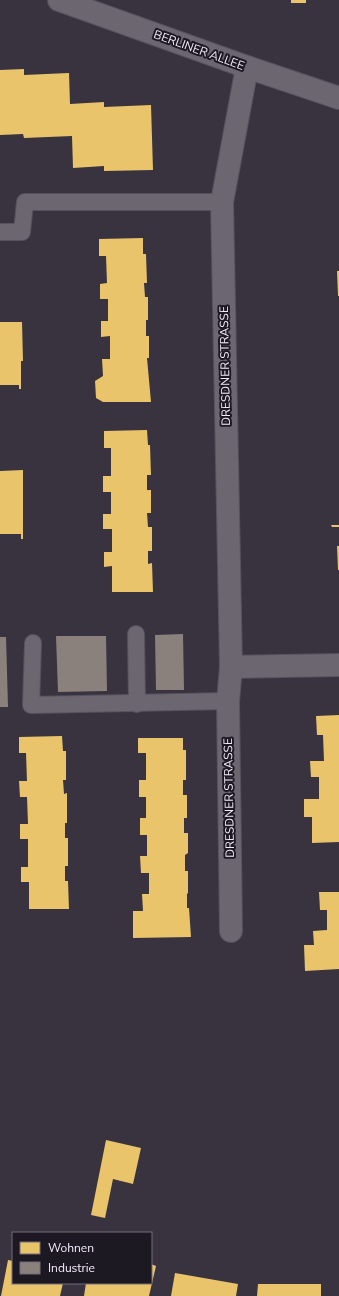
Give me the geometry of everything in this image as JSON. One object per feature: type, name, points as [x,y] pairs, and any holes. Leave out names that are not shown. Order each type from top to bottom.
[{"type":"street","name":"BERLINER ALLEE","points":[[59,0],[339,98]]},
{"type":"street","name":"DRESDNER STRASSE","points":[[231,930],[228,701],[231,666],[222,202],[247,67]]},
{"type":"street","points":[[231,666],[339,665]]},
{"type":"lane","points":[[0,232],[22,232],[25,202],[222,202]]},
{"type":"lane","points":[[136,634],[136,704]]},
{"type":"lane","points":[[33,643],[30,705],[228,701]]},
{"type":"building: Wohnen","points":[[291,0],[306,0],[306,3],[291,3]]},
{"type":"building: Wohnen","points":[[24,69],[24,75],[69,73],[70,104],[104,102],[104,107],[151,105],[153,170],[104,171],[104,166],[73,168],[72,136],[24,138],[23,134],[0,135],[0,70]]},
{"type":"building: Wohnen","points":[[143,238],[143,254],[146,254],[147,283],[144,283],[145,297],[148,297],[146,336],[149,336],[149,358],[147,358],[151,402],[103,402],[96,398],[95,381],[103,376],[102,359],[110,359],[110,336],[101,337],[101,321],[108,321],[108,299],[100,299],[100,284],[107,283],[106,256],[99,256],[99,239]]},
{"type":"building: Wohnen","points":[[337,271],[339,271],[339,296],[338,296]]},
{"type":"building: Wohnen","points":[[0,322],[22,322],[23,361],[21,361],[21,389],[19,389],[19,385],[0,385]]},
{"type":"building: Wohnen","points":[[147,430],[148,445],[150,445],[151,475],[147,475],[147,490],[151,490],[151,513],[147,513],[148,527],[152,527],[152,551],[148,551],[148,564],[152,563],[153,592],[112,592],[112,566],[104,567],[104,552],[112,552],[112,529],[103,529],[103,514],[111,514],[111,492],[103,492],[103,476],[111,476],[111,448],[104,448],[104,431]]},
{"type":"building: Wohnen","points":[[23,470],[23,539],[21,539],[21,534],[0,534],[0,471]]},
{"type":"building: Wohnen","points":[[331,525],[339,525],[339,527],[332,527]]},
{"type":"building: Wohnen","points":[[337,546],[339,546],[339,570],[338,570]]},
{"type":"building: Wohnen","points":[[339,715],[339,842],[312,843],[312,817],[304,817],[304,799],[319,799],[319,777],[311,777],[310,761],[324,761],[323,735],[317,735],[316,716]]},
{"type":"building: Wohnen","points":[[62,736],[63,751],[66,751],[66,780],[63,780],[64,794],[67,793],[67,823],[65,823],[65,838],[68,838],[68,866],[65,866],[65,881],[68,881],[69,909],[29,909],[29,882],[21,882],[21,867],[28,867],[28,839],[20,839],[20,824],[28,824],[27,797],[20,797],[19,781],[27,781],[26,753],[19,753],[19,737]]},
{"type":"building: Wohnen","points":[[138,738],[183,738],[183,750],[186,750],[186,780],[183,780],[183,795],[187,795],[187,818],[184,818],[184,833],[188,833],[188,853],[185,855],[185,871],[188,871],[187,908],[189,908],[191,937],[133,938],[133,911],[143,911],[142,894],[149,894],[149,873],[141,873],[140,856],[147,856],[147,835],[140,835],[140,818],[146,818],[146,797],[139,797],[139,780],[146,780],[146,753],[138,753]]},
{"type":"building: Wohnen","points":[[319,892],[339,892],[339,969],[305,971],[304,945],[314,945],[313,931],[327,930],[327,910],[320,910]]},
{"type":"building: Wohnen","points":[[106,1140],[141,1148],[133,1184],[113,1179],[105,1218],[91,1215]]},
{"type":"building: Wohnen","points":[[8,1260],[12,1261],[12,1284],[63,1284],[60,1296],[1,1296]]},
{"type":"building: Wohnen","points":[[152,1264],[156,1266],[152,1283]]},
{"type":"building: Wohnen","points":[[175,1273],[238,1284],[236,1296],[171,1296]]},
{"type":"building: Wohnen","points":[[86,1284],[152,1284],[149,1296],[84,1296]]},
{"type":"building: Wohnen","points":[[258,1284],[321,1284],[321,1296],[257,1296]]},
{"type":"building: Industrie","points":[[183,634],[184,690],[156,690],[155,635]]},
{"type":"building: Industrie","points":[[56,636],[106,636],[107,691],[58,692]]},
{"type":"building: Industrie","points":[[0,637],[6,637],[8,707],[0,707]]}]
